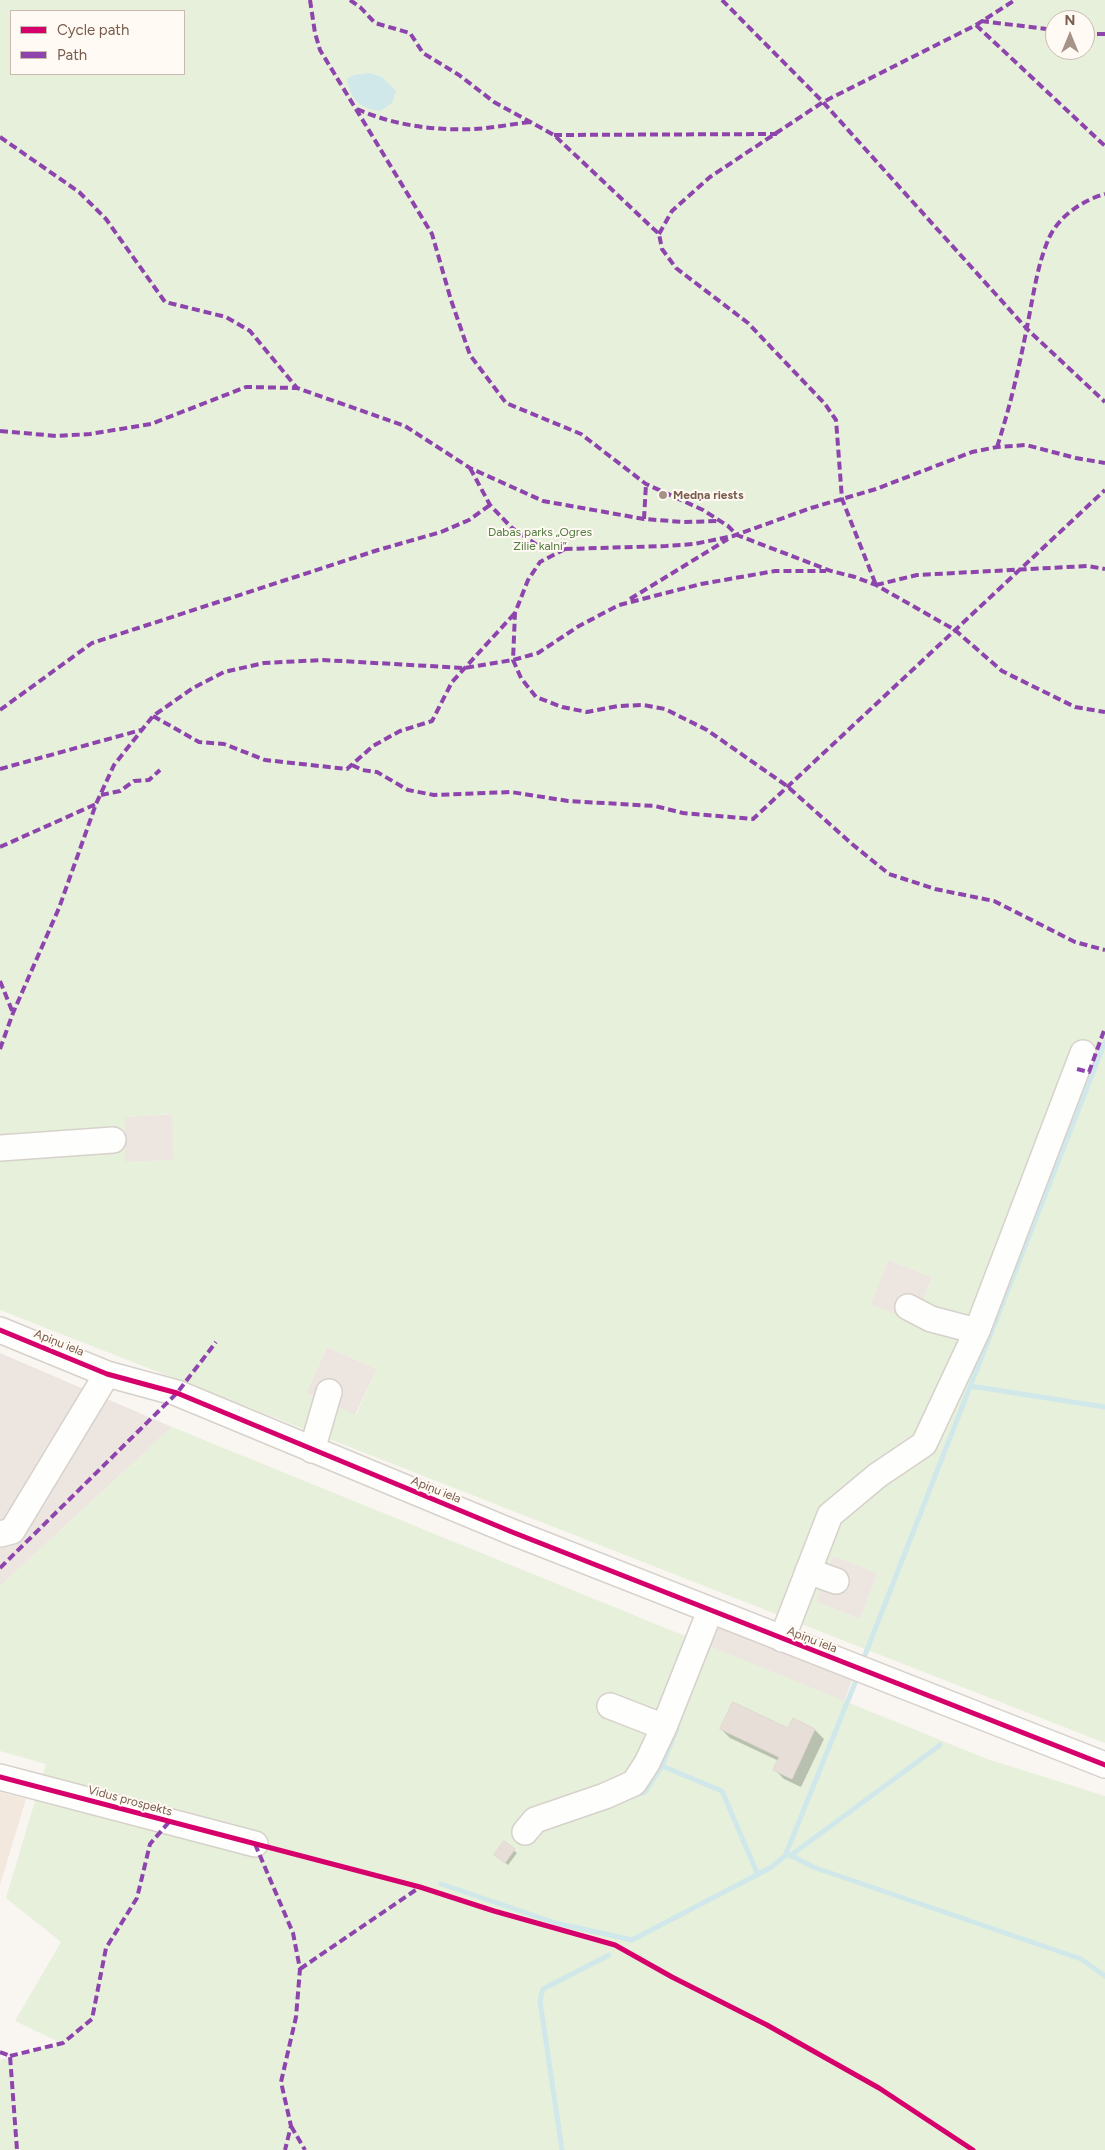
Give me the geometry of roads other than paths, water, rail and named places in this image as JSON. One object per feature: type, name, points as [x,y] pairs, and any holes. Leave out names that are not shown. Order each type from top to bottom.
[{"type":"street","points":[[782,1639],[830,1515],[878,1475],[924,1444],[977,1331],[1083,1053]]},
{"type":"street","points":[[0,1148],[113,1140]]},
{"type":"street","points":[[908,1307],[930,1319],[977,1331]]},
{"type":"street","name":"Apiņu iela","points":[[0,1330],[107,1374],[177,1393],[312,1450],[710,1611],[1105,1765]]},
{"type":"street","points":[[0,1534],[12,1531],[107,1374]]},
{"type":"street","points":[[312,1450],[329,1392]]},
{"type":"street","points":[[808,1571],[836,1581]]},
{"type":"street","points":[[525,1832],[535,1820],[604,1796],[634,1783],[647,1763],[664,1727],[710,1611]]},
{"type":"street","points":[[610,1706],[664,1727]]},
{"type":"street","name":"Vidus prospekts","points":[[0,1777],[255,1844]]},
{"type":"water","points":[[370,73],[382,77],[396,91],[392,103],[380,111],[367,108],[357,102],[348,86],[347,79],[354,75]]},
{"type":"waterway","points":[[865,1655],[1105,1042]]},
{"type":"waterway","points":[[970,1386],[1105,1407]]},
{"type":"waterway","points":[[441,1884],[556,1923],[632,1940],[770,1868],[785,1856],[855,1683]]},
{"type":"waterway","points":[[631,1797],[645,1792],[662,1766],[677,1728]]},
{"type":"waterway","points":[[790,1856],[940,1745]]},
{"type":"waterway","points":[[662,1766],[722,1791],[758,1875]]},
{"type":"waterway","points":[[792,1856],[813,1867],[1081,1959],[1105,1976]]},
{"type":"waterway","points":[[562,2150],[540,2001],[543,1989],[609,1955]]},
{"type":"place","name":"Medņa riests","points":[[663,495]]},
{"type":"park label","name":"Dabas parks „Ogres Zilie kalni”","points":[[540,539]]}]
